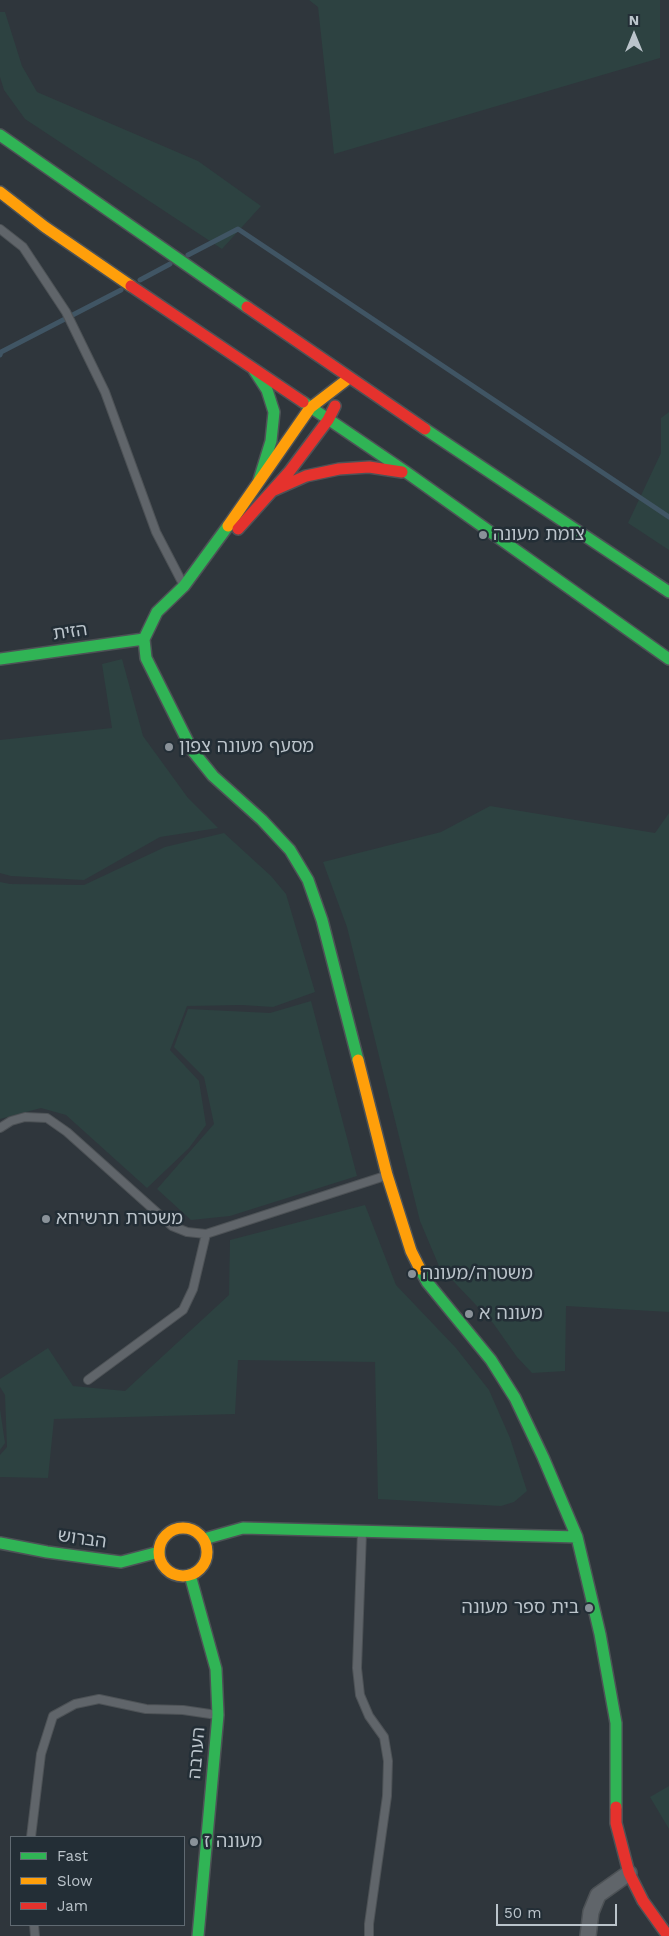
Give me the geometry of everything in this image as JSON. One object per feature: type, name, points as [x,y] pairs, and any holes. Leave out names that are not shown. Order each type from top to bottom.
[{"type":"main road","points":[[0,122],[25,154]]},
{"type":"main road","points":[[0,135],[349,378],[669,592]]},
{"type":"main road","points":[[0,192],[45,227],[406,472],[669,659]]},
{"type":"main road","points":[[250,365],[267,390],[274,412],[271,441],[259,480]]},
{"type":"main road","points":[[349,378],[310,408],[202,563],[184,586],[157,612],[144,639],[146,658],[192,750],[213,776],[262,820],[290,850],[308,880],[322,920],[387,1175],[411,1251],[427,1282],[491,1360],[515,1398],[543,1457],[577,1537],[600,1634],[616,1723],[616,1824],[629,1873],[643,1901],[668,1936]]},
{"type":"main road","points":[[202,563],[249,519],[272,491],[328,420],[349,378]]},
{"type":"main road","points":[[272,491],[306,476],[339,470],[368,467],[406,472]]},
{"type":"main road","name":"הזית","points":[[0,660],[144,639]]},
{"type":"main road","points":[[179,1528],[192,1529],[204,1539],[208,1550],[207,1558],[203,1566],[190,1576],[180,1576],[171,1573],[160,1560],[160,1543],[171,1530],[179,1528]]},
{"type":"main road","points":[[204,1539],[243,1528],[577,1537]]},
{"type":"main road","name":"הברוש","points":[[0,1543],[46,1552],[120,1562],[159,1552]]},
{"type":"main road","name":"הערבה","points":[[190,1576],[216,1669],[218,1715],[198,1936]]},
{"type":"street","points":[[588,1936],[591,1912],[598,1895],[629,1873]]},
{"type":"lane","points":[[0,229],[23,247],[66,312],[105,392],[156,532],[184,586]]},
{"type":"lane","points":[[0,1128],[11,1121],[25,1117],[46,1118],[67,1132],[172,1226],[187,1232],[206,1234],[387,1175]]},
{"type":"lane","points":[[88,1380],[183,1310],[193,1289],[206,1234]]},
{"type":"lane","points":[[362,1532],[357,1668],[360,1695],[369,1716],[384,1737],[388,1761],[387,1796],[368,1924],[369,1936]]},
{"type":"lane","points":[[31,1836],[41,1754],[53,1716],[75,1704],[99,1699],[146,1709],[183,1710],[218,1715]]},
{"type":"green space","points":[[309,0],[660,0],[660,58],[334,154],[318,7]]},
{"type":"green space","points":[[0,12],[5,12],[22,66],[37,92],[198,161],[261,206],[222,249],[25,119],[4,90],[0,77]]},
{"type":"green space","points":[[669,412],[669,550],[628,523],[661,453],[661,418]]},
{"type":"green space","points":[[122,659],[143,736],[188,798],[218,828],[160,837],[84,880],[11,876],[0,873],[0,740],[112,728],[102,664]]},
{"type":"green space","points":[[490,806],[655,833],[669,813],[669,1312],[566,1306],[565,1371],[532,1373],[517,1357],[493,1323],[439,1266],[420,1221],[347,927],[323,862],[441,832]]},
{"type":"green space","points":[[224,833],[271,876],[286,894],[315,992],[273,1007],[242,1005],[187,1006],[170,1050],[199,1081],[206,1125],[189,1148],[147,1188],[66,1115],[41,1108],[0,1119],[0,882],[10,884],[84,885],[165,847]]},
{"type":"green space","points":[[311,1001],[357,1176],[230,1216],[191,1220],[157,1189],[214,1124],[204,1077],[174,1047],[188,1009],[270,1013]]},
{"type":"green space","points":[[365,1205],[396,1285],[456,1348],[489,1390],[510,1438],[527,1491],[514,1502],[501,1506],[378,1499],[375,1362],[238,1360],[235,1414],[54,1419],[48,1478],[0,1477],[0,1455],[7,1447],[5,1395],[0,1387],[0,1379],[48,1348],[73,1386],[125,1391],[229,1295],[230,1240]]},
{"type":"green space","points":[[0,1409],[5,1443],[0,1450]]},
{"type":"green space","points":[[669,1786],[669,1829],[650,1797]]},
{"type":"waterway","points":[[188,255],[238,229],[669,517]]},
{"type":"waterway","points":[[140,280],[170,264]]},
{"type":"waterway","points":[[0,355],[1,352],[121,290]]},
{"type":"traffic: fast","points":[[0,135],[247,307]]},
{"type":"traffic: fast","points":[[254,370],[267,390],[274,412],[271,441],[259,480]]},
{"type":"traffic: fast","points":[[303,402],[406,472],[669,659]]},
{"type":"traffic: fast","points":[[425,429],[669,592]]},
{"type":"traffic: fast","points":[[228,526],[184,586],[157,612],[144,639],[146,658],[192,750],[213,776],[262,820],[290,850],[308,880],[322,920],[358,1060]]},
{"type":"traffic: fast","points":[[0,659],[144,639]]},
{"type":"traffic: fast","points":[[420,1269],[427,1282],[491,1360],[515,1398],[543,1457],[577,1537],[600,1634],[616,1723],[616,1807]]},
{"type":"traffic: fast","points":[[204,1539],[243,1528],[577,1537]]},
{"type":"traffic: fast","points":[[0,1543],[47,1552],[121,1562],[159,1552]]},
{"type":"traffic: fast","points":[[190,1575],[216,1669],[218,1715],[198,1936]]},
{"type":"traffic: slow","points":[[0,192],[45,227],[131,286]]},
{"type":"traffic: slow","points":[[228,526],[310,408],[349,378]]},
{"type":"traffic: slow","points":[[358,1060],[387,1175],[411,1251],[420,1269]]},
{"type":"traffic: slow","points":[[178,1528],[188,1528],[200,1535],[207,1547],[207,1552],[207,1557],[200,1569],[188,1576],[178,1576],[170,1572],[163,1565],[159,1557],[159,1547],[163,1539],[170,1532],[178,1528]]},
{"type":"traffic: jam","points":[[131,286],[303,402]]},
{"type":"traffic: jam","points":[[247,307],[425,429]]},
{"type":"traffic: jam","points":[[238,529],[289,472],[328,420],[335,406]]},
{"type":"traffic: jam","points":[[272,491],[306,476],[339,469],[369,467],[402,472]]},
{"type":"traffic: jam","points":[[616,1807],[616,1823],[629,1873],[643,1901],[668,1936]]},
{"type":"place","name":"צומת מעונה","points":[[483,535]]},
{"type":"place","name":"מסעף מעונה צפון","points":[[169,747]]},
{"type":"place","name":"משטרת תרשיחא","points":[[46,1219]]},
{"type":"place","name":"משטרה/מעונה","points":[[412,1274]]},
{"type":"place","name":"מעונה א","points":[[469,1314]]},
{"type":"place","name":"בית ספר מעונה","points":[[589,1608]]},
{"type":"place","name":"מעונה ז","points":[[194,1842]]}]
